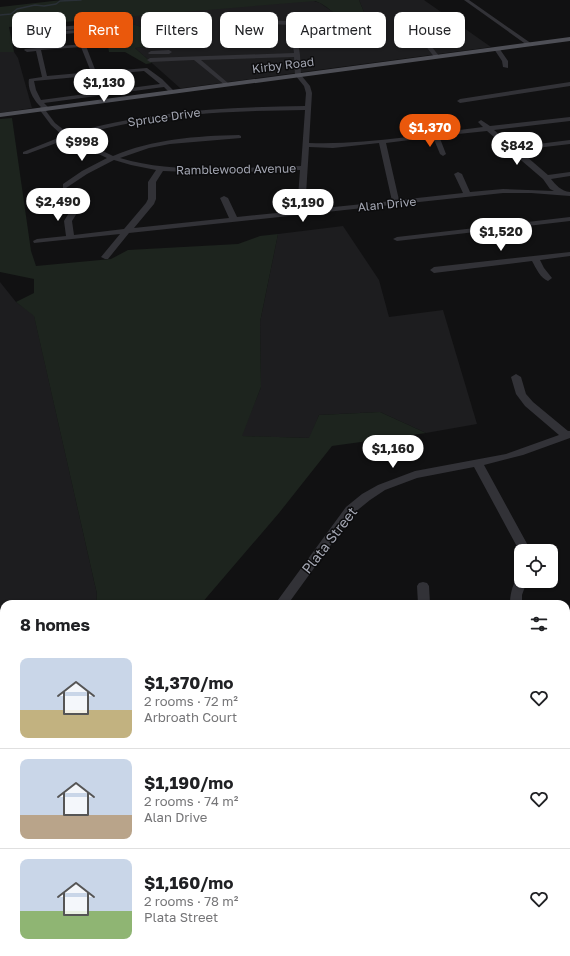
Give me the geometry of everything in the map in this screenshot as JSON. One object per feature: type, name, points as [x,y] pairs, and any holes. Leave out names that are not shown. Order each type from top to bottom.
[{"type":"main road","name":"Kirby Road","points":[[0,115],[32,111],[43,107],[172,92],[570,38]]},
{"type":"street","points":[[466,0],[528,44]]},
{"type":"street","points":[[278,22],[292,22],[297,55],[298,75],[309,90],[301,213]]},
{"type":"street","points":[[82,27],[84,31],[63,33],[55,33],[34,35],[32,31],[82,27]]},
{"type":"street","points":[[27,50],[49,48]]},
{"type":"street","points":[[84,48],[94,73]]},
{"type":"street","points":[[431,48],[437,56]]},
{"type":"street","points":[[38,49],[45,78],[145,69],[172,92]]},
{"type":"street","points":[[497,49],[505,61],[506,67]]},
{"type":"street","points":[[150,56],[180,53]]},
{"type":"street","points":[[150,56],[180,53],[193,59],[226,84]]},
{"type":"street","points":[[150,56],[193,59],[297,55]]},
{"type":"street","name":"Ramblewood Avenue","points":[[45,78],[36,79],[31,82],[51,124],[92,150],[111,158],[160,169],[216,172],[304,168]]},
{"type":"street","points":[[460,101],[570,84]]},
{"type":"street","points":[[43,107],[165,86]]},
{"type":"street","name":"Spruce Drive","points":[[25,153],[68,136],[132,122],[199,112],[250,108],[308,108]]},
{"type":"street","points":[[306,145],[339,146],[570,119]]},
{"type":"street","points":[[481,122],[546,177],[553,187],[568,195]]},
{"type":"street","points":[[435,135],[443,154]]},
{"type":"street","points":[[66,186],[85,171],[133,149],[191,139],[239,137]]},
{"type":"street","points":[[382,141],[396,203]]},
{"type":"street","points":[[512,149],[570,142]]},
{"type":"street","points":[[105,257],[150,204],[152,199],[152,182],[160,169]]},
{"type":"street","points":[[458,174],[468,195]]},
{"type":"street","points":[[546,177],[570,174]]},
{"type":"street","name":"Alan Drive","points":[[37,241],[515,190],[568,195]]},
{"type":"street","points":[[224,198],[234,220]]},
{"type":"street","points":[[70,238],[68,221],[73,213]]},
{"type":"street","points":[[397,238],[570,219]]},
{"type":"street","points":[[434,270],[570,254]]},
{"type":"street","points":[[535,258],[540,269],[548,278]]},
{"type":"street","points":[[516,377],[521,394],[529,404],[568,434]]},
{"type":"street","name":"Plata Street","points":[[284,600],[342,519],[363,498],[389,482],[420,472],[476,463],[518,453],[568,434]]},
{"type":"street","points":[[476,463],[522,544]]},
{"type":"street","points":[[423,586],[424,600]]},
{"type":"street","points":[[516,600],[518,588]]},
{"type":"shaded area","points":[[62,0],[359,0],[364,12],[333,12],[324,5],[315,1],[184,12],[141,12],[141,16],[133,16],[133,12],[74,12],[74,21],[66,22],[66,12],[12,12],[12,27],[9,27],[14,52],[0,52],[0,7]]},
{"type":"shaded area","points":[[311,0],[320,3],[333,12],[286,12],[286,48],[386,48],[386,12],[364,12],[359,0],[424,0],[441,12],[394,12],[394,48],[465,48],[465,29],[491,47],[180,88],[135,48],[212,48],[212,12],[141,12],[141,27],[133,24],[133,12],[124,11]]},
{"type":"shaded area","points":[[133,24],[141,27],[141,47],[135,48],[152,63],[146,64],[125,52],[109,52],[108,48],[133,48]]},
{"type":"shaded area","points":[[0,52],[14,52],[18,58],[32,108],[0,113]]},
{"type":"shaded area","points":[[12,118],[31,251],[36,266],[111,259],[128,250],[238,244],[260,236],[278,234],[260,322],[261,387],[242,436],[309,438],[319,415],[380,412],[426,433],[332,446],[279,513],[204,600],[96,600],[97,594],[34,316],[16,302],[34,293],[34,279],[0,272],[0,119]]},
{"type":"shaded area","points":[[343,226],[379,280],[389,317],[443,310],[477,424],[426,433],[380,412],[319,415],[310,438],[241,436],[261,387],[260,322],[278,234]]},
{"type":"shaded area","points":[[0,282],[16,302],[34,315],[97,594],[96,600],[0,600]]},
{"type":"waterway","points":[[0,15],[11,14],[17,9],[35,5],[44,6],[56,4],[60,1],[81,0]]}]
